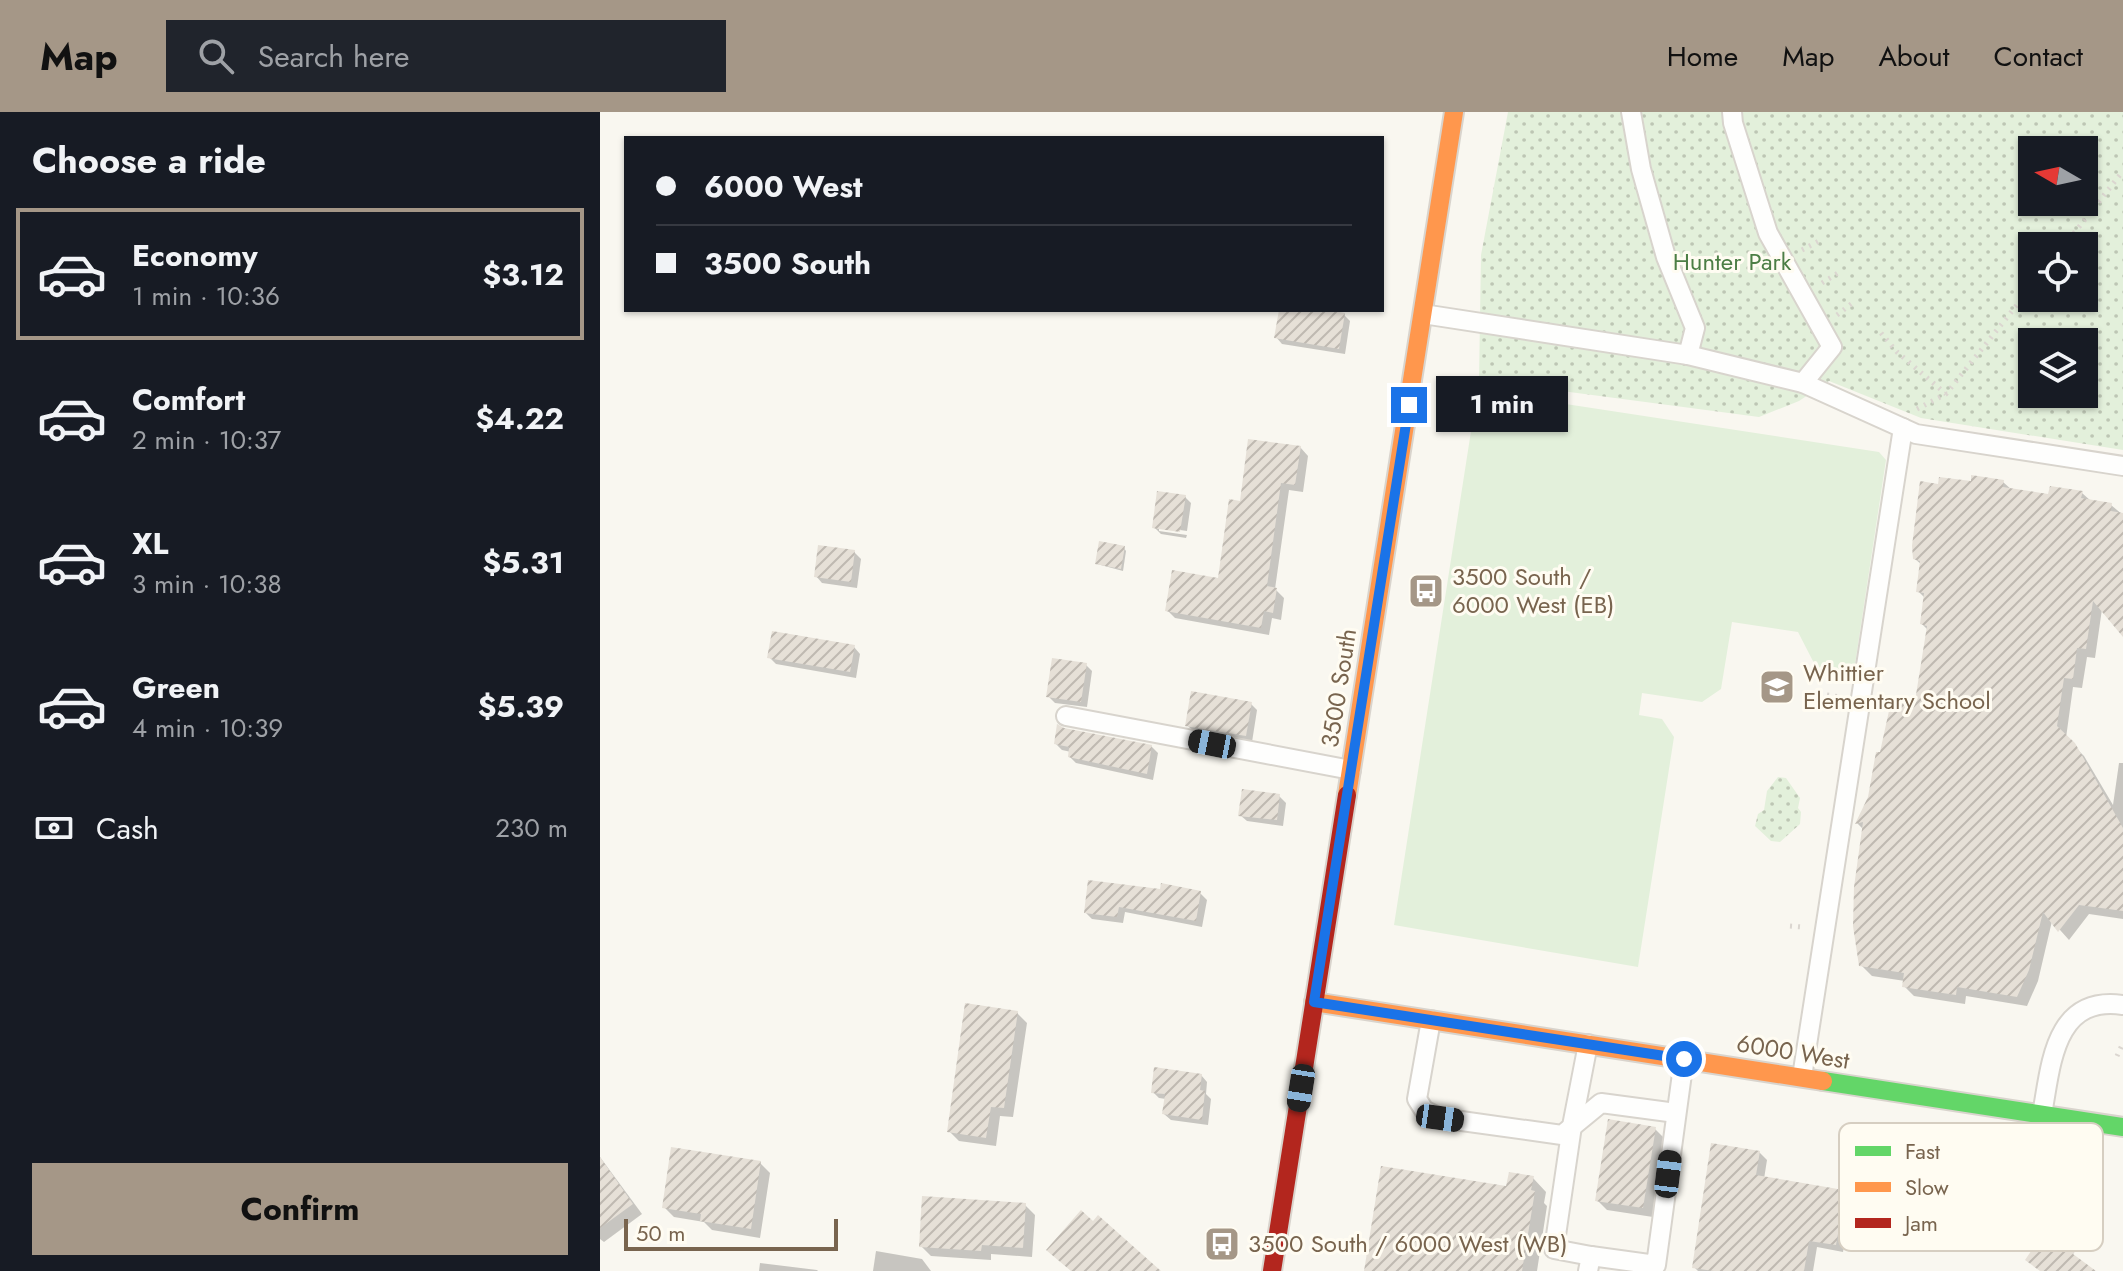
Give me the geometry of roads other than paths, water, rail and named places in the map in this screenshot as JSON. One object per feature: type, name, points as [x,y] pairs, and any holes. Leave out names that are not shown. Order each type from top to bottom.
[{"type":"main road","name":"3500 South","points":[[1272,1271],[1454,112]]},
{"type":"main road","name":"6000 West","points":[[1314,1002],[2098,1123]]},
{"type":"main road","name":"6000 West","points":[[2103,1124],[2123,1127]]},
{"type":"lane","points":[[1631,112],[1641,169],[1666,257],[1695,328],[1688,355]]},
{"type":"lane","points":[[1732,112],[1768,233],[1832,347],[1803,383]]},
{"type":"lane","points":[[1423,314],[1688,355],[1803,383],[1916,434],[2123,466]]},
{"type":"lane","points":[[1802,1077],[1903,428]]},
{"type":"lane","points":[[1066,716],[1351,770]]},
{"type":"lane","points":[[2042,1114],[2052,1054],[2064,1029],[2086,1011],[2100,1005],[2123,1005]]},
{"type":"lane","points":[[1431,1020],[1417,1099],[1424,1110],[1440,1118],[1562,1135],[1601,1103],[1676,1113]]},
{"type":"lane","points":[[1588,1044],[1554,1249],[1590,1263],[1656,1265],[1684,1059]]},
{"type":"place","name":"3500 South / 6000 West (EB)","points":[[1426,591]]},
{"type":"place","name":"Whittier Elementary School","points":[[1777,687]]},
{"type":"place","name":"3500 South / 6000 West (WB)","points":[[1222,1244]]},
{"type":"park label","name":"Hunter Park","points":[[1732,262]]}]
